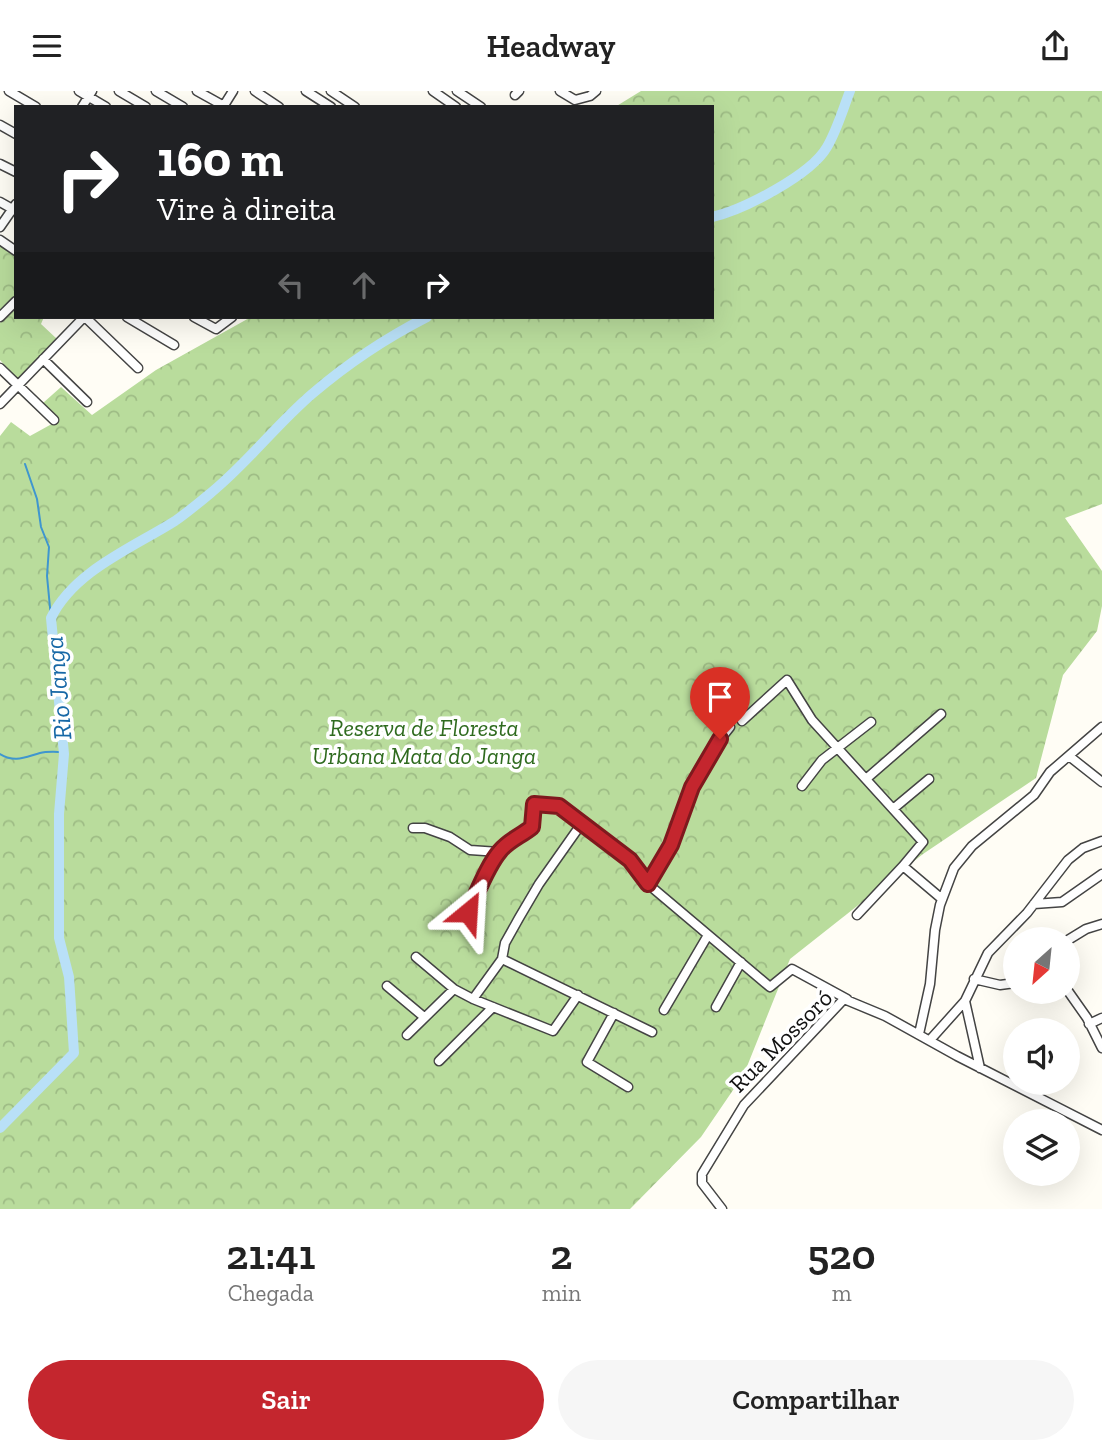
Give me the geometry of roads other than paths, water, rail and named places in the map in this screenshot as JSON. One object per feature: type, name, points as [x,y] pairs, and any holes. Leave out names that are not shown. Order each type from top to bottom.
[{"type":"street","points":[[9,91],[33,105]]},
{"type":"street","points":[[79,91],[90,94]]},
{"type":"street","points":[[119,91],[143,105]]},
{"type":"street","points":[[156,91],[180,105]]},
{"type":"street","points":[[197,91],[221,105]]},
{"type":"street","points":[[255,91],[276,105]]},
{"type":"street","points":[[306,91],[328,105]]},
{"type":"street","points":[[331,91],[341,103]]},
{"type":"street","points":[[433,91],[453,105]]},
{"type":"street","points":[[445,99],[451,91]]},
{"type":"street","points":[[457,91],[478,105]]},
{"type":"street","points":[[560,91],[575,100],[581,100],[596,91]]},
{"type":"street","points":[[0,227],[14,209]]},
{"type":"street","points":[[0,317],[14,303]]},
{"type":"street","points":[[0,404],[82,319]]},
{"type":"street","points":[[86,319],[138,368]]},
{"type":"street","points":[[130,319],[174,345]]},
{"type":"street","points":[[198,319],[216,329],[229,319]]},
{"type":"street","points":[[43,359],[87,402]]},
{"type":"street","points":[[0,368],[54,420]]},
{"type":"street","points":[[742,721],[787,680],[812,720],[923,842],[857,915]]},
{"type":"street","points":[[866,779],[941,714]]},
{"type":"street","points":[[802,786],[822,760],[871,722]]},
{"type":"street","points":[[648,884],[671,845],[692,787],[710,752],[730,727]]},
{"type":"street","points":[[919,1034],[930,984],[935,930],[950,875],[963,856],[1034,795],[1050,772],[1102,727]]},
{"type":"street","points":[[1069,756],[1102,782]]},
{"type":"street","points":[[893,809],[929,779]]},
{"type":"street","points":[[468,912],[499,852],[532,827],[534,804],[559,806],[630,860],[648,884],[770,987],[792,969],[847,999]]},
{"type":"street","points":[[473,999],[502,959],[505,943],[539,884],[582,823]]},
{"type":"street","points":[[413,828],[438,832],[470,850],[499,852]]},
{"type":"street","points":[[930,1040],[965,1000],[992,948],[1034,904],[1060,868],[1075,853],[1102,841]]},
{"type":"street","points":[[903,866],[942,898]]},
{"type":"street","points":[[1034,904],[1062,902],[1102,874]]},
{"type":"street","points":[[1080,933],[1102,924]]},
{"type":"street","points":[[664,1010],[708,935]]},
{"type":"street","points":[[416,957],[454,989],[553,1031],[578,995]]},
{"type":"street","points":[[502,959],[652,1032]]},
{"type":"street","points":[[716,1007],[741,962]]},
{"type":"street","points":[[974,979],[1003,985]]},
{"type":"street","points":[[387,986],[424,1017]]},
{"type":"street","points":[[407,1035],[454,989]]},
{"type":"street","name":"Rua Mossoró","points":[[722,1209],[701,1180],[738,1113],[842,1000],[847,999],[919,1034],[1102,1130]]},
{"type":"street","points":[[965,1000],[980,1068]]},
{"type":"street","points":[[1077,1005],[1102,1048]]},
{"type":"street","points":[[439,1061],[493,1007]]},
{"type":"street","points":[[614,1013],[587,1062],[628,1087]]},
{"type":"street","points":[[1089,1024],[1102,1017]]},
{"type":"waterway","name":"Rio Janga","points":[[714,216],[741,207],[775,190],[819,158],[834,134],[850,91]]},
{"type":"waterway","name":"Rio Janga","points":[[0,1128],[74,1053],[69,977],[59,938],[59,814],[64,754],[51,618],[61,601],[89,574],[175,521],[213,491],[325,383],[367,352],[423,319]]},
{"type":"waterway","points":[[25,464],[37,499],[41,527],[49,547],[47,576],[51,618]]},
{"type":"waterway","points":[[0,754],[15,759],[43,752],[64,752]]},
{"type":"park label","name":"Reserva de Floresta Urbana Mata do Janga","points":[[424,742]]}]
